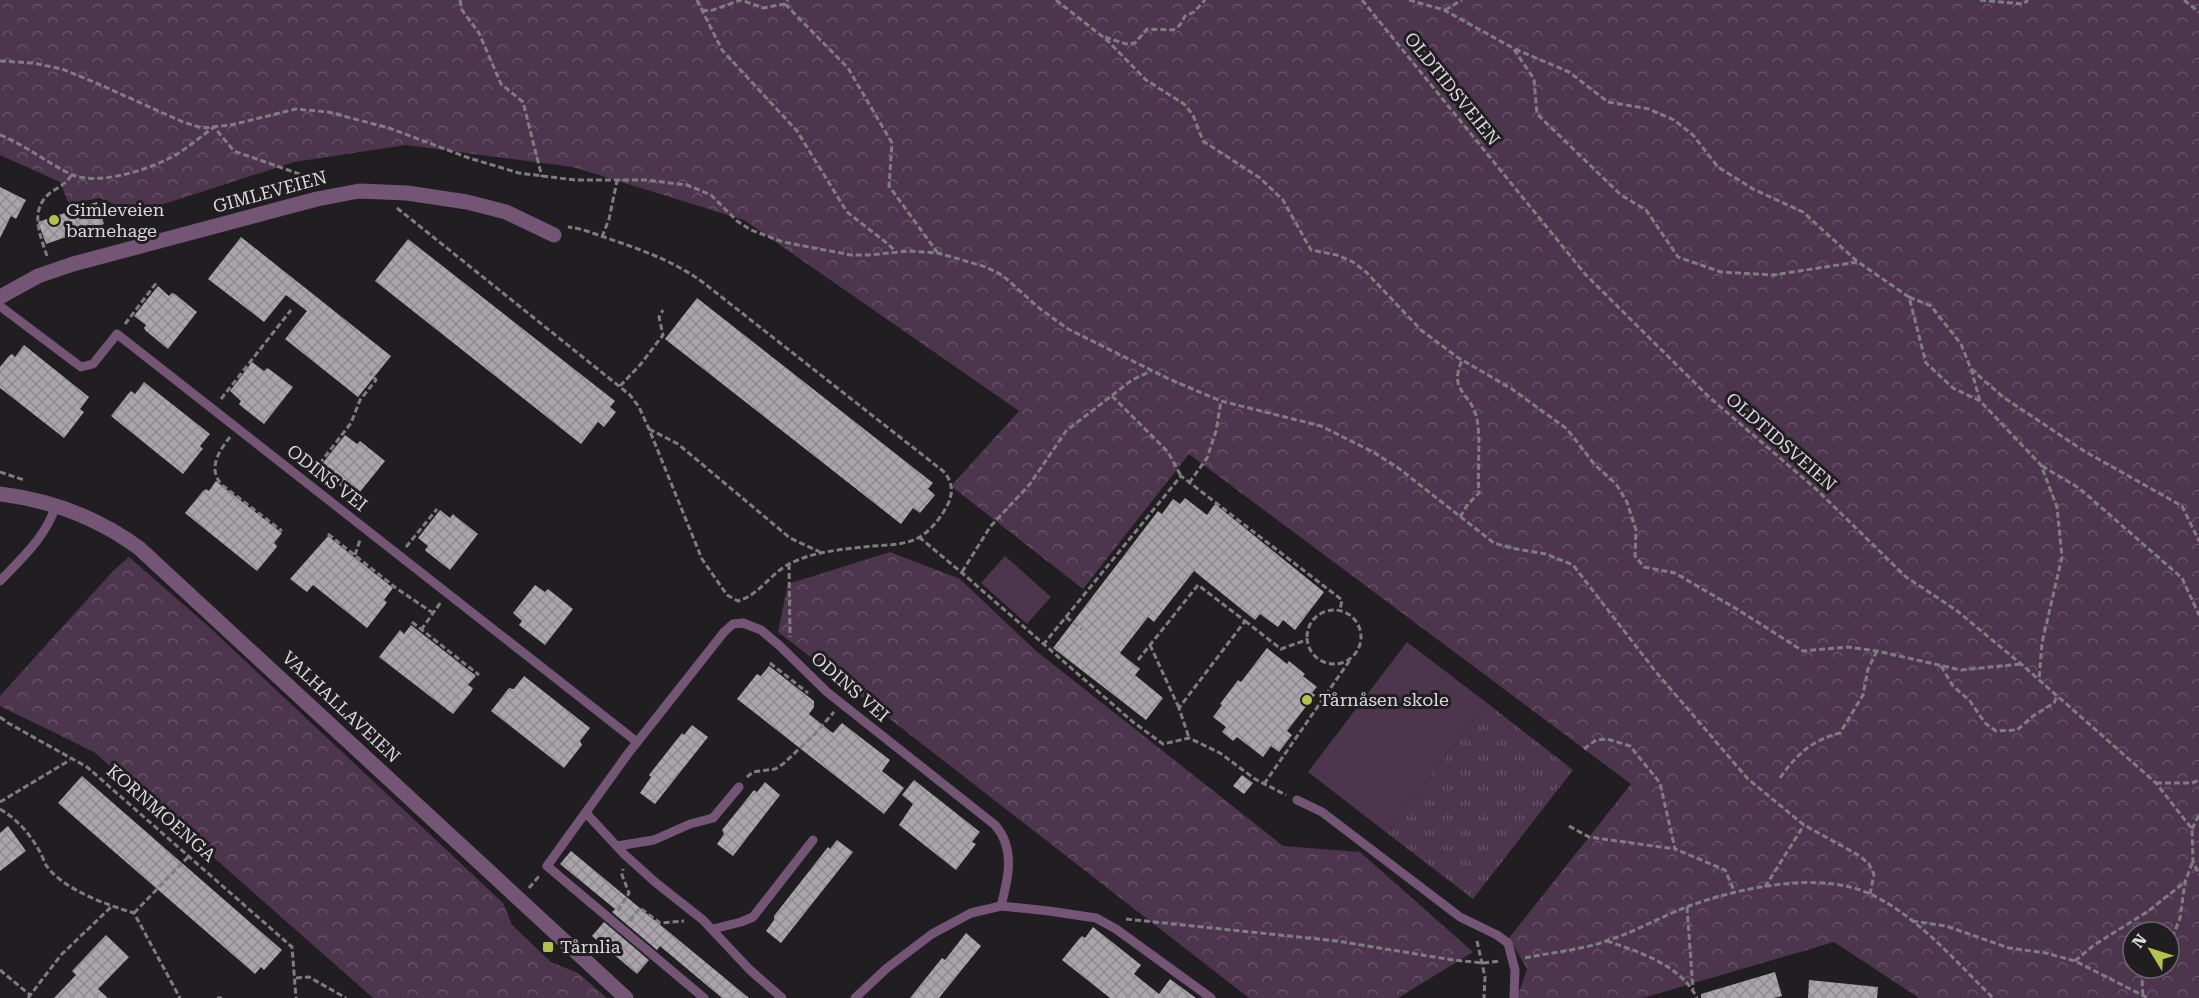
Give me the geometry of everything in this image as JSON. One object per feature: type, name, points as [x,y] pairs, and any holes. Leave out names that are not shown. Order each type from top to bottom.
[{"type":"street","name":"GIMLEVEIEN","points":[[0,297],[25,282],[51,271],[333,195],[359,191],[389,191],[448,198],[488,207],[525,220],[554,236]]},
{"type":"street","name":"VALHALLAVEIEN","points":[[0,494],[56,505],[109,528],[139,548],[626,998]]},
{"type":"lane","points":[[0,306],[81,367],[93,364],[117,334]]},
{"type":"lane","name":"ODINS VEI","points":[[117,334],[637,742]]},
{"type":"lane","points":[[0,581],[41,537],[53,516],[56,505]]},
{"type":"lane","name":"ODINS VEI","points":[[547,866],[637,742],[719,638],[733,624],[743,623],[755,627],[774,640],[815,682],[843,706],[998,829],[1004,838],[1009,860],[1008,877],[1001,906]]},
{"type":"lane","points":[[617,846],[654,840],[683,826],[714,818],[739,787]]},
{"type":"lane","points":[[1296,800],[1322,812],[1453,912],[1508,943],[1515,970],[1514,998]]},
{"type":"lane","points":[[586,813],[630,859],[698,915],[749,969],[782,998]]},
{"type":"lane","points":[[712,929],[753,917],[813,840]]},
{"type":"lane","points":[[547,866],[704,998]]},
{"type":"lane","points":[[855,998],[887,968],[932,934],[971,913],[1001,906],[1096,918],[1116,929],[1211,998]]},
{"type":"path","points":[[460,0],[462,10],[480,33],[501,84],[523,102],[542,177]]},
{"type":"path","points":[[697,0],[722,50],[797,131],[847,212],[896,252]]},
{"type":"path","points":[[702,10],[710,11],[741,0],[763,8],[785,4],[788,0]]},
{"type":"path","points":[[1056,0],[1101,35],[1146,80],[1184,104],[1193,115],[1203,141],[1260,178],[1283,200],[1311,250],[1337,255],[1353,262],[1366,272],[1421,330],[1462,360],[1512,389],[1567,429],[1595,465],[1616,484],[1627,502],[1636,530],[1635,556],[1644,567],[1675,573],[1803,651],[1848,647],[1877,651],[1960,670],[2021,664]]},
{"type":"path","points":[[1101,35],[1126,44],[1135,43],[1147,29],[1173,30],[1204,0]]},
{"type":"path","name":"OLDTIDSVEIEN","points":[[1362,0],[1585,274],[1709,397],[1816,489],[1906,577],[1956,610],[2156,783],[2192,829]]},
{"type":"path","points":[[1409,0],[1444,10],[1513,48],[1569,72],[1608,102],[1649,109],[1674,120],[1693,135],[1718,167],[1752,189],[1803,212],[1858,262],[1909,297],[1931,306],[1961,344],[1980,401]]},
{"type":"path","points":[[1444,10],[1461,0]]},
{"type":"path","points":[[1980,0],[2023,4],[2028,0]]},
{"type":"path","points":[[2184,0],[2199,12]]},
{"type":"path","points":[[785,4],[848,68],[892,143],[889,186],[938,253]]},
{"type":"path","points":[[1513,48],[1534,79],[1537,114],[1621,195],[1646,210],[1678,257],[1721,272],[1773,275],[1858,262]]},
{"type":"path","points":[[0,61],[33,63],[62,69],[183,122],[202,128],[231,125],[285,111],[310,109],[389,128],[469,158],[519,173],[575,180],[662,180],[702,190],[722,203],[743,226],[783,242],[851,255],[909,251],[938,253],[994,271],[1068,329],[1221,401],[1306,421],[1333,432],[1392,464],[1487,538],[1502,546],[1546,554],[1573,565],[1656,672],[1748,779],[1804,825],[1860,856],[1869,864],[1874,874],[1870,894],[1931,937],[1993,998]]},
{"type":"path","points":[[0,135],[14,140],[72,174],[87,179],[97,179],[140,169],[168,159],[214,128]]},
{"type":"path","points":[[214,128],[234,151],[332,185]]},
{"type":"path","points":[[51,271],[37,220],[44,199],[67,181],[72,174]]},
{"type":"path","points":[[602,237],[609,219],[617,181]]},
{"type":"path","points":[[389,191],[398,208],[620,386],[639,407],[702,559],[727,595],[738,601],[749,598],[769,577],[789,564],[822,553],[903,543],[919,537],[942,514],[952,496],[951,481],[943,471],[694,276],[669,262],[574,228],[566,227],[554,236]]},
{"type":"path","points":[[117,334],[157,282]]},
{"type":"path","points":[[1909,297],[1926,363],[1953,388],[1980,401],[2041,465],[2079,488],[2182,578],[2199,615]]},
{"type":"path","points":[[213,410],[291,310]]},
{"type":"path","points":[[620,386],[640,365],[663,334],[659,317],[663,310]]},
{"type":"path","points":[[1460,517],[1479,493],[1477,418],[1470,401],[1459,390],[1456,373],[1462,360]]},
{"type":"path","points":[[1971,369],[2003,397],[2084,451],[2182,506],[2199,542]]},
{"type":"path","points":[[961,572],[990,527],[1030,484],[1066,431],[1132,380],[1151,370]]},
{"type":"path","points":[[305,482],[351,423],[360,399],[376,380],[370,373]]},
{"type":"path","points":[[1112,396],[1168,452],[1181,476],[1342,600],[1340,610]]},
{"type":"path","points":[[1189,483],[1207,458],[1216,431],[1221,401]]},
{"type":"path","points":[[237,428],[217,458],[214,467],[216,477],[222,485],[282,531]]},
{"type":"path","points":[[649,429],[678,444],[790,538],[822,553]]},
{"type":"path","points":[[2038,680],[2042,643],[2062,557],[2057,507],[2041,465]]},
{"type":"path","points":[[1043,645],[1181,476]]},
{"type":"path","points":[[400,556],[437,509]]},
{"type":"path","points":[[328,534],[396,588],[433,613]]},
{"type":"path","points":[[919,537],[1133,722],[1163,744],[1189,738],[1220,753],[1264,784],[1296,800]]},
{"type":"path","points":[[355,555],[358,549]]},
{"type":"path","points":[[789,564],[788,607],[791,657]]},
{"type":"path","points":[[1138,660],[1198,585],[1281,649],[1306,640]]},
{"type":"path","points":[[421,630],[447,593]]},
{"type":"path","points":[[1264,784],[1357,652],[1361,644],[1362,634],[1354,618],[1340,610],[1331,609],[1315,617],[1307,632],[1306,640],[1309,650],[1323,663],[1332,665],[1350,660]]},
{"type":"path","points":[[1066,617],[1082,630]]},
{"type":"path","points":[[1179,708],[1245,621]]},
{"type":"path","points":[[412,622],[479,675]]},
{"type":"path","points":[[1150,645],[1179,708],[1189,738]]},
{"type":"path","points":[[1780,778],[1793,759],[1823,737],[1840,733],[1863,694],[1868,669],[1877,651]]},
{"type":"path","points":[[770,663],[812,697]]},
{"type":"path","points":[[1941,665],[1953,686],[1970,700],[1975,711],[1985,723],[1996,730],[2017,729],[2054,703],[2057,696]]},
{"type":"path","points":[[739,787],[753,772],[775,769],[783,764],[814,735],[831,714],[843,706]]},
{"type":"path","name":"KORNMOENGA","points":[[0,717],[87,767],[189,855],[292,947],[295,978]]},
{"type":"path","points":[[1584,749],[1596,740],[1607,739],[1630,746],[1660,783],[1675,849]]},
{"type":"path","points":[[0,802],[71,759]]},
{"type":"path","points":[[2156,783],[2192,783],[2199,780]]},
{"type":"path","points":[[0,809],[19,822],[29,834],[47,866],[58,877],[89,897],[134,913],[180,998]]},
{"type":"path","points":[[2199,815],[2192,829],[2193,861],[2199,875]]},
{"type":"path","points":[[1764,887],[1804,825]]},
{"type":"path","points":[[1569,826],[1589,837],[1675,849],[1725,870],[1734,893]]},
{"type":"path","points":[[134,913],[189,855]]},
{"type":"path","points":[[611,920],[628,897],[629,890],[621,873],[630,859]]},
{"type":"path","points":[[2179,920],[2185,882],[2193,861]]},
{"type":"path","points":[[527,891],[547,866]]},
{"type":"path","points":[[2075,961],[2094,945],[2147,912],[2185,882]]},
{"type":"path","points":[[0,970],[29,996],[61,955],[112,906]]},
{"type":"path","points":[[1687,907],[1694,991],[1697,998]]},
{"type":"path","points":[[623,930],[640,908],[660,922],[686,921],[698,915]]},
{"type":"path","points":[[1910,920],[1946,926],[2009,948],[2046,953],[2075,961],[2148,998]]},
{"type":"path","points":[[1478,927],[1477,940],[1485,977],[1484,998]]},
{"type":"path","points":[[1607,941],[1639,952],[1661,964],[1694,991]]},
{"type":"path","points":[[296,998],[295,978],[309,977],[346,998]]},
{"type":"path","points":[[2143,996],[2144,980]]},
{"type":"green space","points":[[0,0],[2199,0],[2199,998],[1919,998],[1834,942],[1643,998],[1517,998],[1527,969],[1509,938],[1631,784],[1189,454],[1083,589],[951,486],[1019,411],[744,220],[573,167],[406,145],[294,162],[136,213],[99,198],[69,204],[60,182],[0,155]]},
{"type":"green space","points":[[890,552],[960,579],[1035,650],[1283,846],[1360,852],[1473,952],[1398,998],[1249,998],[778,632],[788,584]]},
{"type":"green space","points":[[1005,556],[1051,597],[1027,624],[981,583]]},
{"type":"green space","points":[[129,557],[208,626],[503,903],[512,925],[551,962],[578,973],[607,998],[373,998],[94,752],[0,706],[0,696],[113,571]]},
{"type":"green space","points":[[1407,642],[1487,703],[1387,833],[1308,772]]},
{"type":"green space","points":[[1487,703],[1573,770],[1473,899],[1387,833]]},
{"type":"building","points":[[0,187],[26,200],[16,219],[11,216],[0,238]]},
{"type":"building","points":[[97,202],[104,224],[46,244],[38,222]]},
{"type":"building","points":[[241,237],[391,356],[358,397],[285,339],[307,311],[286,295],[264,322],[208,279]]},
{"type":"building","points":[[408,239],[615,401],[610,407],[616,412],[604,427],[598,422],[581,444],[375,281]]},
{"type":"building","points":[[158,286],[169,296],[172,293],[175,294],[197,312],[168,349],[146,331],[144,328],[146,325],[134,316]]},
{"type":"building","points":[[697,298],[933,483],[928,489],[935,495],[920,513],[913,508],[901,524],[665,339]]},
{"type":"building","points":[[24,345],[89,397],[80,409],[84,412],[64,438],[0,388],[0,367],[12,354],[15,357]]},
{"type":"building","points":[[252,362],[264,371],[269,369],[293,387],[264,424],[241,406],[239,404],[241,401],[230,391]]},
{"type":"building","points":[[144,382],[210,434],[200,446],[203,449],[183,474],[111,416],[129,393],[131,391],[135,394]]},
{"type":"building","points":[[345,435],[357,444],[360,441],[385,461],[355,498],[333,480],[331,477],[334,473],[322,464]]},
{"type":"building","points":[[216,481],[282,533],[274,543],[276,548],[257,571],[185,513],[203,491],[206,489],[209,491]]},
{"type":"building","points":[[1185,498],[1207,515],[1215,504],[1324,592],[1295,630],[1283,620],[1278,627],[1260,614],[1255,620],[1194,571],[1154,622],[1148,617],[1120,653],[1140,669],[1135,675],[1163,698],[1146,720],[1053,648],[1158,511],[1162,514],[1173,499],[1180,504]]},
{"type":"building","points":[[440,510],[450,518],[453,514],[478,534],[450,570],[425,550],[428,546],[418,538]]},
{"type":"building","points":[[328,536],[393,588],[384,600],[387,602],[367,628],[313,585],[307,592],[290,579]]},
{"type":"building","points":[[535,585],[545,592],[548,589],[573,609],[545,645],[519,625],[522,621],[513,613]]},
{"type":"building","points":[[411,625],[476,676],[468,685],[473,688],[471,692],[453,714],[379,657],[400,630],[404,634]]},
{"type":"building","points":[[1267,648],[1287,664],[1289,661],[1317,687],[1312,693],[1315,695],[1287,731],[1292,735],[1279,752],[1271,746],[1263,757],[1237,737],[1233,741],[1222,732],[1226,727],[1213,717],[1238,680],[1241,682]]},
{"type":"building","points":[[769,666],[814,701],[814,707],[809,714],[830,731],[833,733],[842,723],[890,760],[882,771],[904,788],[884,814],[737,699],[757,674],[761,676]]},
{"type":"building","points":[[524,676],[590,728],[580,741],[582,745],[564,768],[491,711],[509,688],[514,689]]},
{"type":"building","points":[[692,725],[708,737],[655,804],[640,793],[651,777],[649,775],[682,733],[684,735]]},
{"type":"building","points":[[1242,775],[1253,783],[1244,794],[1233,786]]},
{"type":"building","points":[[82,776],[282,950],[264,970],[261,967],[255,974],[58,803]]},
{"type":"building","points":[[914,780],[980,832],[972,842],[976,844],[956,870],[899,825],[913,804],[902,795]]},
{"type":"building","points":[[765,782],[780,795],[733,856],[717,844],[724,834],[722,830],[754,790],[757,792]]},
{"type":"building","points":[[8,826],[26,851],[0,871],[0,833]]},
{"type":"building","points":[[837,840],[853,852],[781,943],[766,931],[774,920],[774,916],[828,847],[830,849]]},
{"type":"building","points":[[571,851],[749,998],[722,998],[660,946],[657,950],[612,912],[615,909],[560,864]]},
{"type":"building","points":[[604,922],[649,960],[637,974],[592,936]]},
{"type":"building","points":[[1093,927],[1141,965],[1134,974],[1159,994],[1170,979],[1196,998],[1110,998],[1062,960],[1079,939],[1082,936],[1085,938]]},
{"type":"building","points":[[966,933],[981,946],[939,998],[910,998],[942,958],[945,960]]},
{"type":"building","points":[[106,935],[129,957],[98,989],[108,998],[54,998],[76,975],[72,971]]},
{"type":"building","points":[[1775,972],[1782,996],[1774,998],[1701,998],[1701,994]]},
{"type":"building","points":[[1809,980],[1878,987],[1877,998],[1808,998]]},
{"type":"place","name":"Gimleveien barnehage","points":[[54,220]]},
{"type":"place","name":"Tårnåsen skole","points":[[1307,700]]},
{"type":"place","name":"Tårnlia","points":[[548,947]]}]
